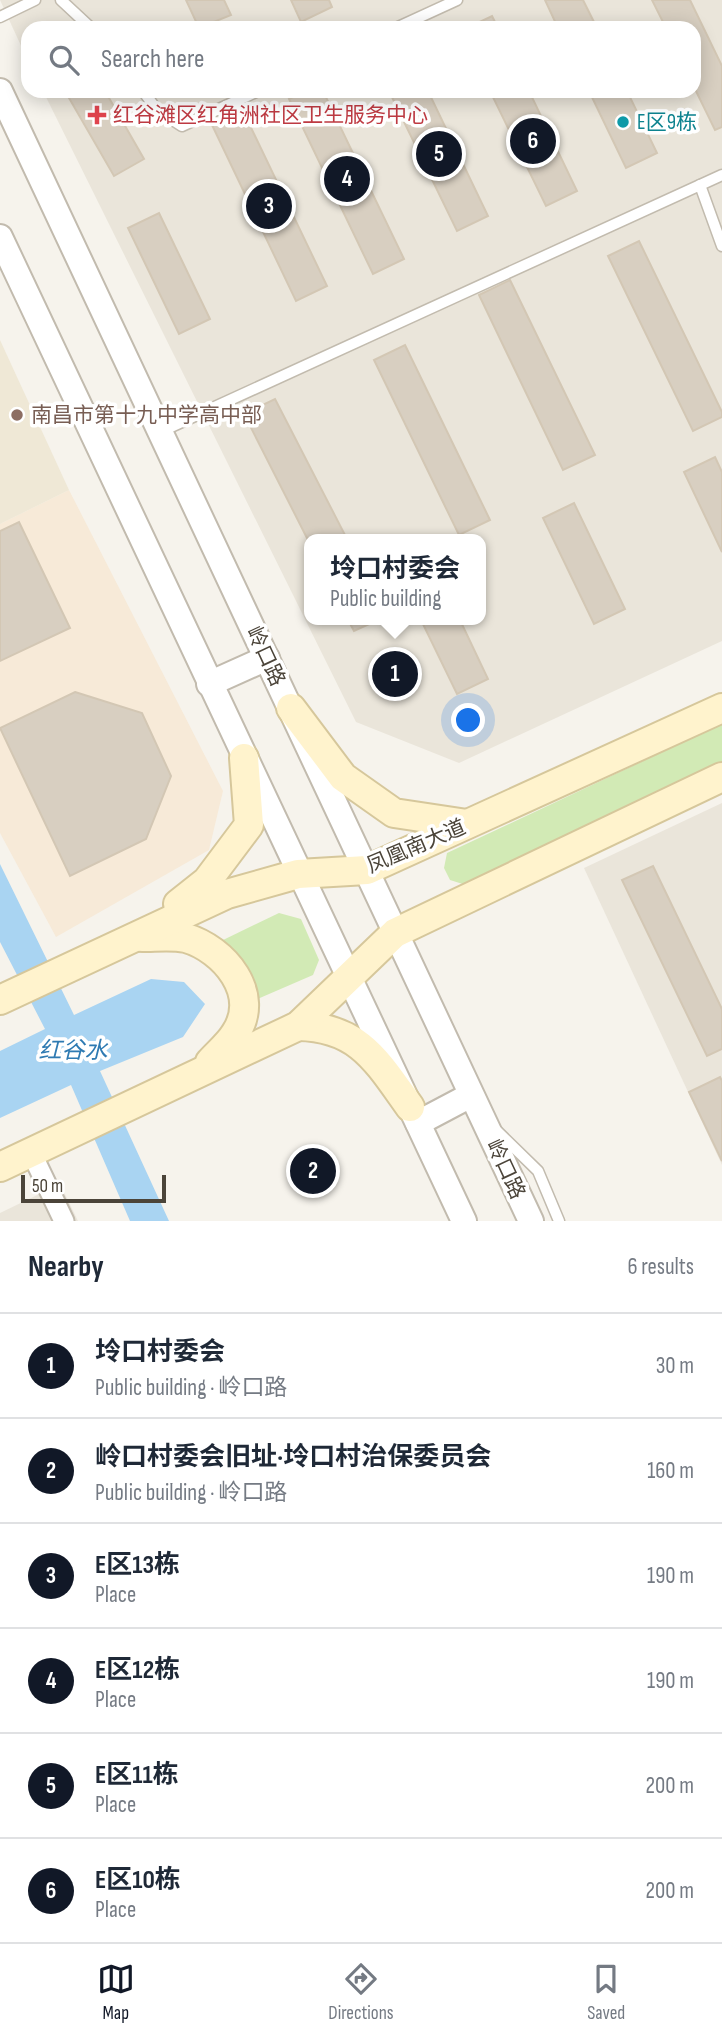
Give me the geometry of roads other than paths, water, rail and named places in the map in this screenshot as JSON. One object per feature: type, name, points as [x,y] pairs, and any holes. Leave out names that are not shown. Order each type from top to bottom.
[{"type":"main road","points":[[291,708],[343,777],[394,813],[467,824]]},
{"type":"main road","name":"凤凰南大道","points":[[9,995],[227,894],[298,874],[367,870],[722,708]]},
{"type":"main road","points":[[134,937],[207,881],[249,825],[244,758]]},
{"type":"main road","points":[[0,1167],[298,1026],[395,933],[722,777]]},
{"type":"main road","points":[[134,937],[183,937],[207,947],[224,960],[240,981],[245,1007],[237,1032],[201,1072]]},
{"type":"main road","points":[[298,1026],[320,1027],[345,1034],[372,1055],[414,1115]]},
{"type":"street","name":"岭口路","points":[[0,91],[6,118],[160,432],[531,1221]]},
{"type":"street","points":[[0,237],[298,874],[464,1221]]},
{"type":"street","points":[[209,684],[267,658]]},
{"type":"street","points":[[414,1115],[476,1105]]},
{"type":"street","points":[[31,1152],[64,1221]]},
{"type":"lane","points":[[0,17],[35,0]]},
{"type":"lane","points":[[61,0],[84,21]]},
{"type":"lane","points":[[411,21],[457,0]]},
{"type":"lane","points":[[148,98],[157,110],[182,126],[243,98]]},
{"type":"lane","points":[[160,432],[722,175]]},
{"type":"lane","points":[[700,185],[722,246]]},
{"type":"lane","points":[[476,1105],[538,1171],[559,1221]]},
{"type":"water","name":"红谷水","points":[[0,864],[74,1015],[151,979],[184,982],[205,1004],[183,1037],[100,1071],[169,1221],[130,1221],[71,1085],[0,1118],[0,1051],[45,1029],[0,942]]},
{"type":"place","name":"红谷滩区红角洲社区卫生服务中心","points":[[97,115]]},
{"type":"place","name":"E区9栋","points":[[623,122]]},
{"type":"place","name":"E区10栋","points":[[533,141]]},
{"type":"place","name":"E区11栋","points":[[439,154]]},
{"type":"place","name":"E区12栋","points":[[347,179]]},
{"type":"place","name":"E区13栋","points":[[269,206]]},
{"type":"place","name":"南昌市第十九中学高中部","points":[[17,415]]},
{"type":"place","name":"坽口村委会","points":[[395,674]]},
{"type":"place","name":"岭口村委会旧址·坽口村治保委员会","points":[[313,1171]]}]
